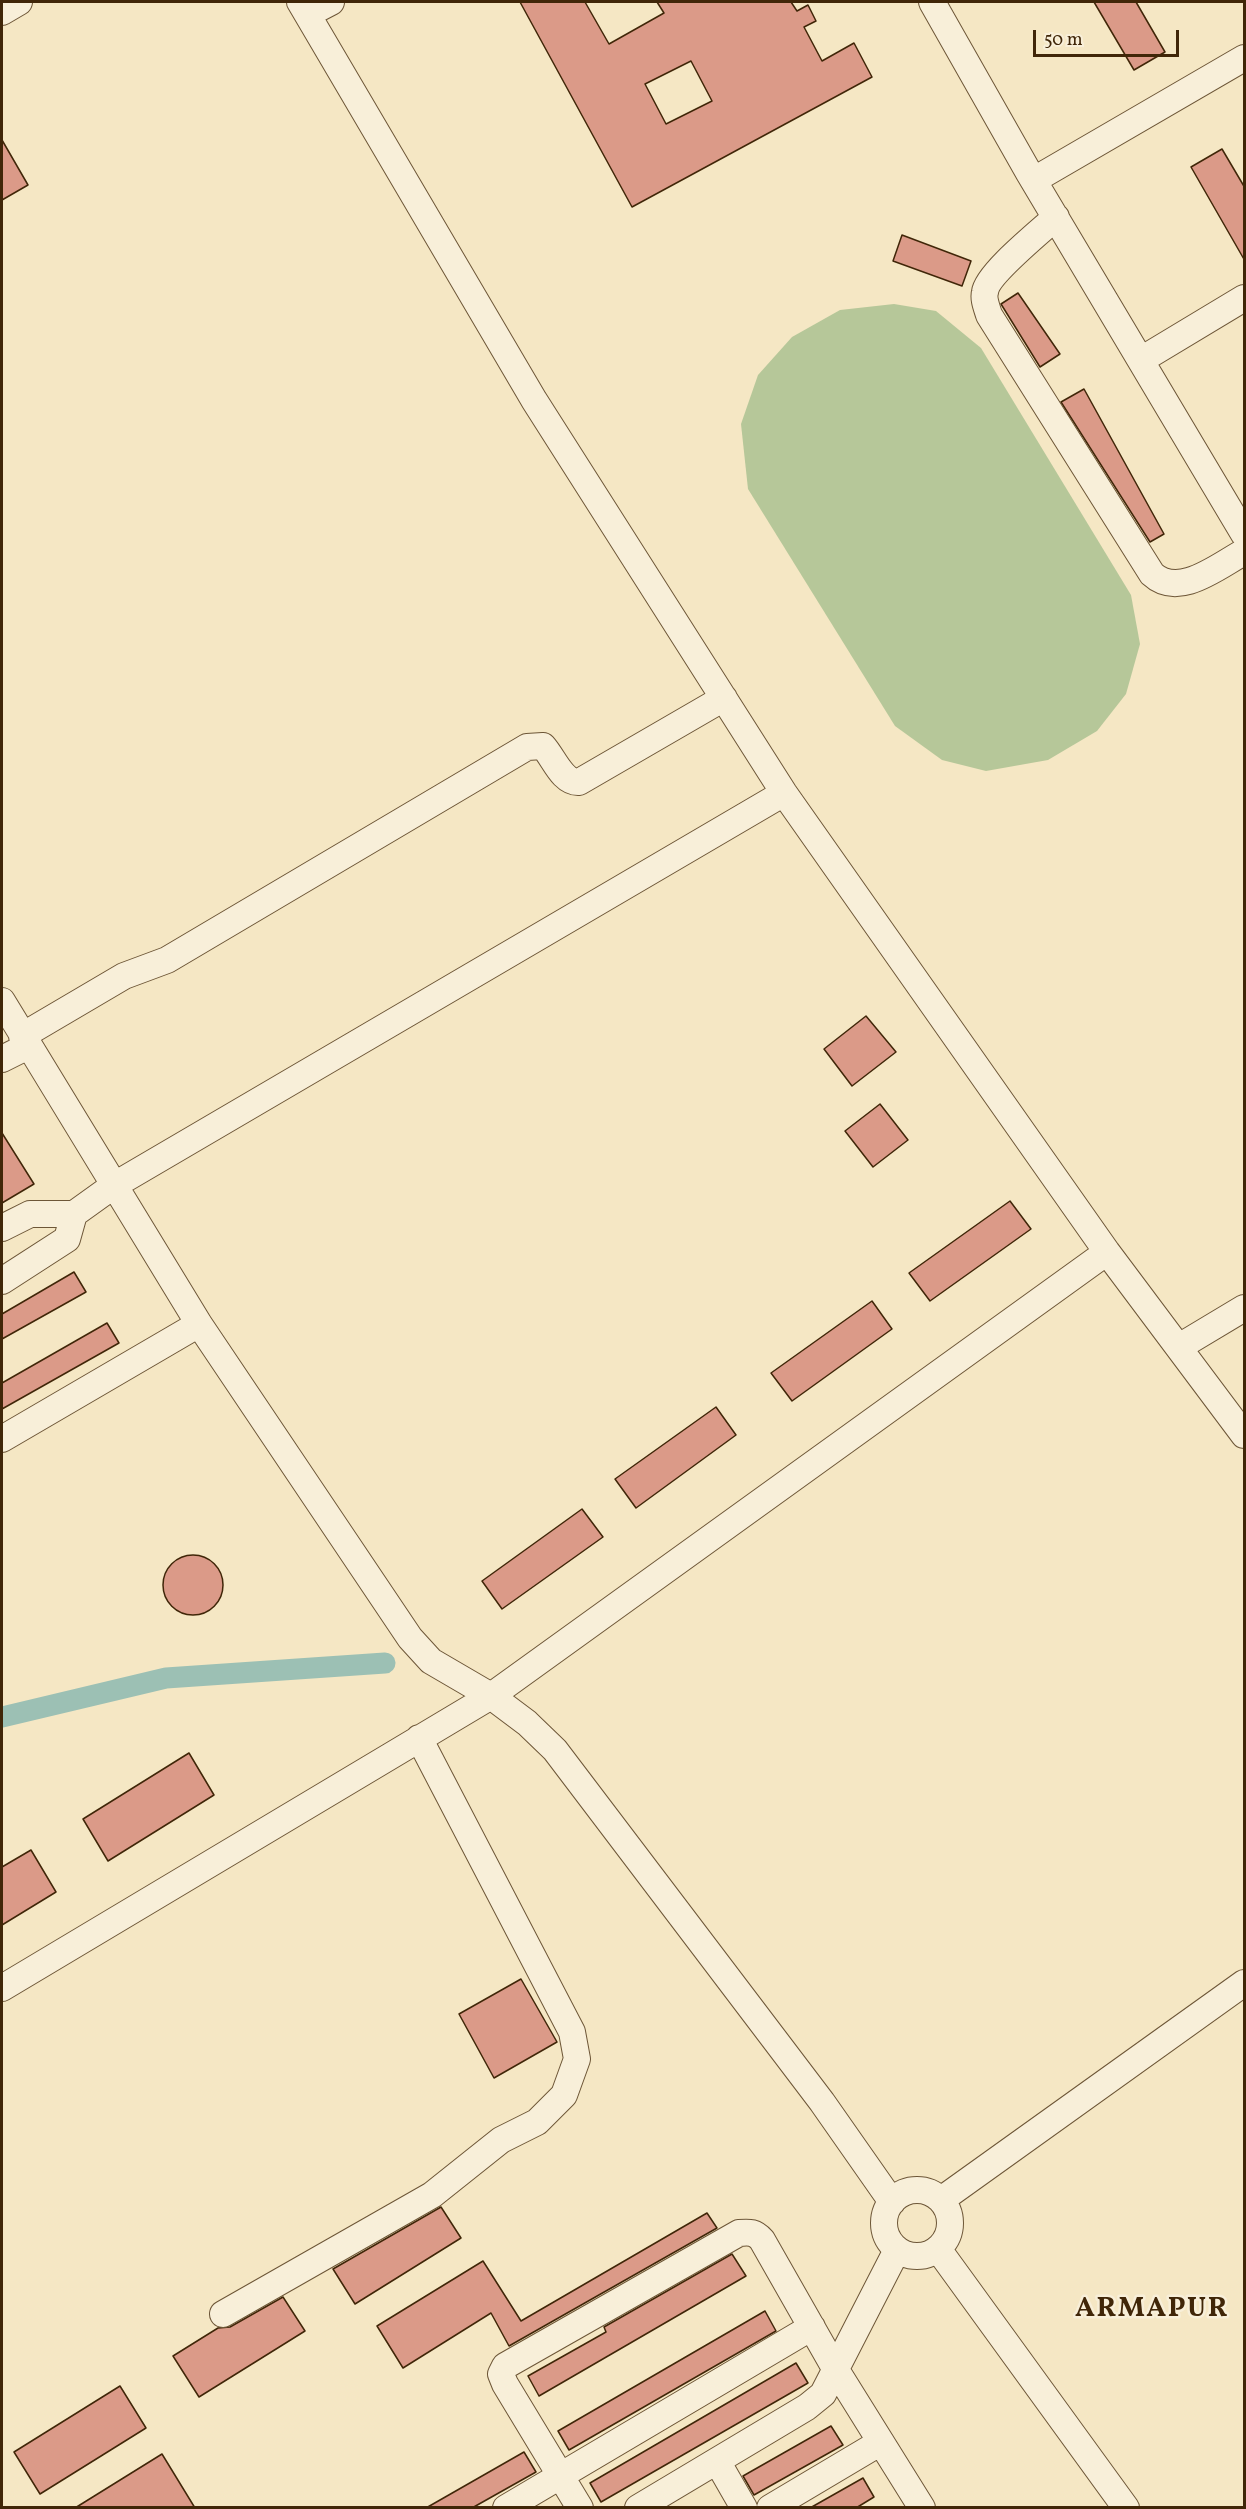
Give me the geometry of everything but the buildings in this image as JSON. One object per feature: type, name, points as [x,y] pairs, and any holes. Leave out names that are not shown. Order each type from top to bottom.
[{"type":"street","points":[[2,12],[19,2]]},
{"type":"street","points":[[331,2],[304,8],[534,400],[784,793],[1107,1252],[1245,1435]]},
{"type":"street","points":[[932,2],[1034,180],[1245,534]]},
{"type":"street","points":[[1034,180],[1245,58]]},
{"type":"street","points":[[1056,217],[1003,265],[990,282],[984,291],[989,315],[1140,559],[1160,582],[1170,585],[1182,584],[1245,552]]},
{"type":"street","points":[[1141,360],[1245,298]]},
{"type":"street","points":[[2,1059],[25,1041],[118,980],[167,960],[527,747],[543,746],[566,778],[572,783],[579,782],[724,698]]},
{"type":"street","points":[[2,1228],[30,1214],[74,1214],[113,1186],[784,793]]},
{"type":"street","points":[[2,1001],[113,1186],[200,1324],[410,1638],[431,1661],[491,1696],[527,1723],[555,1750],[822,2102],[892,2202]]},
{"type":"street","points":[[2,1281],[67,1239],[74,1214]]},
{"type":"street","points":[[2,1988],[491,1696],[1107,1252]]},
{"type":"street","points":[[1179,1347],[1245,1308]]},
{"type":"street","points":[[2,1439],[200,1324]]},
{"type":"street","points":[[223,2314],[432,2195],[501,2140],[537,2122],[564,2095],[578,2059],[572,2032],[419,1738]]},
{"type":"street","points":[[941,2200],[1245,1983]]},
{"type":"street","points":[[922,2190],[941,2200],[951,2219],[946,2240],[938,2250],[918,2257],[897,2250],[890,2242],[884,2222],[892,2202],[900,2194],[922,2190]]},
{"type":"street","points":[[580,2508],[505,2384],[501,2374],[504,2366],[739,2233],[757,2234],[762,2240],[836,2370],[922,2508]]},
{"type":"street","points":[[639,2508],[807,2407],[823,2394],[897,2250]]},
{"type":"street","points":[[938,2250],[1126,2508]]},
{"type":"street","points":[[506,2508],[812,2327]]},
{"type":"street","points":[[770,2508],[881,2442]]},
{"type":"street","points":[[717,2461],[744,2508]]},
{"type":"green space","points":[[894,304],[936,311],[981,348],[1131,595],[1140,644],[1126,694],[1097,731],[1048,760],[986,771],[942,760],[895,726],[748,489],[741,424],[758,375],[792,337],[840,310]]},
{"type":"waterway","points":[[2,1717],[166,1678],[385,1663]]},
{"type":"district","name":"ARMAPUR","points":[[1152,2311]]}]
